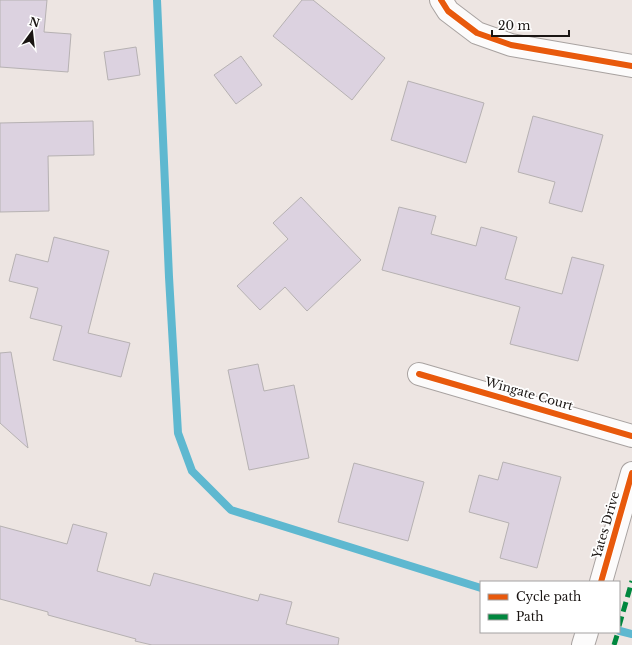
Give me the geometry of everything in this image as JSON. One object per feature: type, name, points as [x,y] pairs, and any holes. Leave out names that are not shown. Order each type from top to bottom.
[{"type":"street","points":[[441,0],[448,11],[476,33],[511,45],[632,66]]},
{"type":"street","name":"Wingate Court","points":[[419,374],[632,436]]},
{"type":"street","name":"Yates Drive","points":[[601,581],[632,473]]},
{"type":"street","points":[[583,645],[587,633]]},
{"type":"building","points":[[0,0],[47,0],[44,32],[71,34],[68,72],[0,67]]},
{"type":"building","points":[[302,0],[313,0],[385,58],[352,100],[273,36]]},
{"type":"building","points":[[136,47],[140,75],[108,80],[104,52]]},
{"type":"building","points":[[241,56],[262,85],[236,104],[214,75]]},
{"type":"building","points":[[408,81],[484,103],[466,163],[391,140]]},
{"type":"building","points":[[533,116],[603,135],[582,212],[549,203],[555,182],[518,172]]},
{"type":"building","points":[[93,121],[94,155],[48,156],[49,211],[0,212],[0,123]]},
{"type":"building","points":[[301,197],[361,260],[307,311],[285,287],[260,310],[237,286],[288,239],[273,223]]},
{"type":"building","points":[[399,207],[436,216],[431,234],[476,246],[481,227],[517,237],[505,279],[562,294],[572,257],[604,265],[578,361],[510,344],[520,307],[382,270]]},
{"type":"building","points":[[54,237],[109,251],[88,333],[130,343],[121,377],[53,360],[62,326],[30,318],[38,288],[9,281],[16,254],[48,262]]},
{"type":"building","points":[[11,352],[28,448],[0,423],[0,353]]},
{"type":"building","points":[[258,364],[264,391],[294,385],[309,458],[249,470],[228,370]]},
{"type":"building","points":[[503,462],[561,477],[537,568],[500,558],[509,523],[469,512],[479,475],[498,480]]},
{"type":"building","points":[[354,463],[424,482],[408,541],[338,522]]},
{"type":"building","points":[[73,524],[107,533],[97,571],[150,586],[154,573],[258,601],[260,594],[292,602],[286,624],[339,638],[338,645],[152,645],[135,641],[136,639],[48,615],[48,612],[0,599],[0,526],[67,544]]},
{"type":"waterway","points":[[157,0],[169,277],[178,433],[192,471],[231,510],[480,588]]},
{"type":"waterway","points":[[620,631],[632,634]]},
{"type":"marked path","points":[[620,623],[632,581]]},
{"type":"marked path","points":[[614,645],[618,633]]},
{"type":"cycle path","points":[[441,0],[448,11],[477,33],[511,45],[632,66]]},
{"type":"cycle path","points":[[419,374],[632,436]]},
{"type":"cycle path","points":[[601,581],[632,473]]}]
